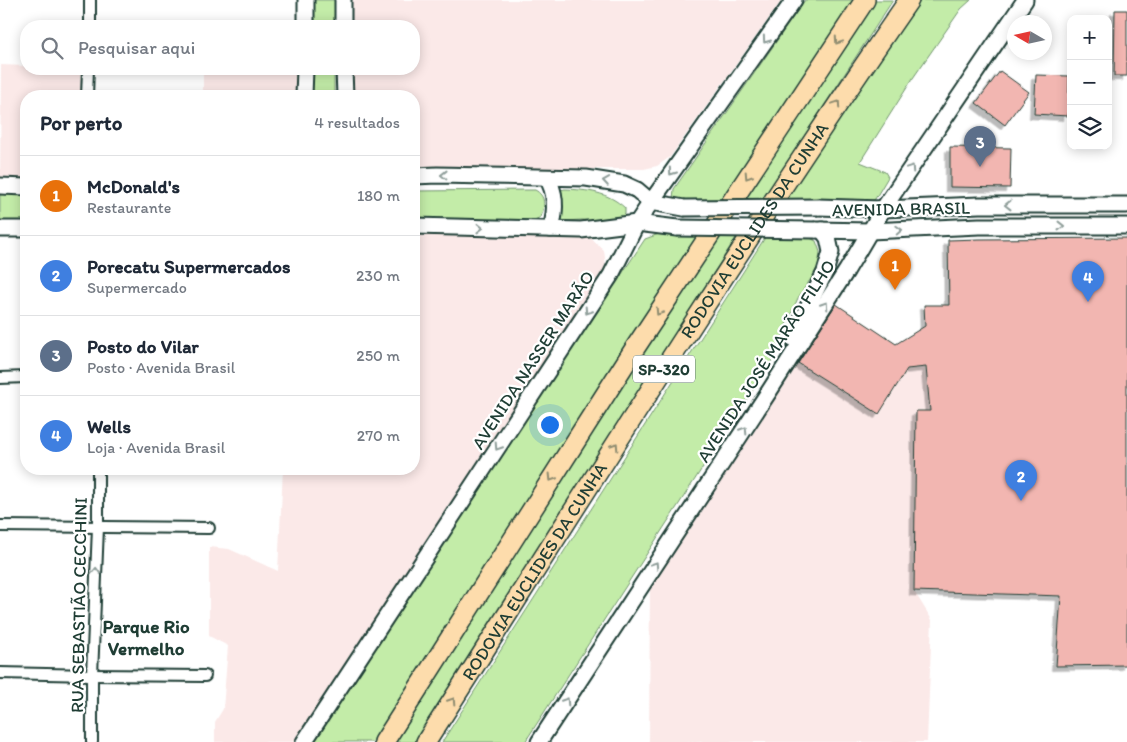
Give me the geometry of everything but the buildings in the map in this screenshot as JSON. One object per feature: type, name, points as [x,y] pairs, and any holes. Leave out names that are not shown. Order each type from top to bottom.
[{"type":"highway","name":"RODOVIA EUCLIDES DA CUNHA","points":[[384,742],[635,348],[865,0]]},
{"type":"highway","name":"RODOVIA EUCLIDES DA CUNHA","points":[[426,742],[667,364],[837,104],[909,0]]},
{"type":"main road","points":[[306,0],[306,20]]},
{"type":"main road","points":[[343,0],[343,20]]},
{"type":"main road","name":"AVENIDA NASSER MARÃO","points":[[304,742],[612,275],[637,223],[794,0]]},
{"type":"main road","name":"AVENIDA JOSÉ MARÃO FILHO","points":[[539,742],[770,390],[847,270],[883,209],[1025,0]]},
{"type":"main road","points":[[304,90],[305,75]]},
{"type":"main road","points":[[344,75],[345,90]]},
{"type":"main road","points":[[420,176],[586,178],[624,184],[638,190],[651,202]]},
{"type":"main road","points":[[547,178],[552,186],[555,202],[551,229]]},
{"type":"main road","points":[[0,186],[20,187]]},
{"type":"main road","name":"AVENIDA BRASIL","points":[[651,202],[684,208],[818,207],[883,209],[979,205],[1127,206]]},
{"type":"main road","points":[[979,205],[979,226]]},
{"type":"main road","name":"AVENIDA BRASIL","points":[[420,226],[581,230],[637,223],[677,228],[870,231],[979,226],[1127,226]]},
{"type":"main road","points":[[0,228],[20,229]]},
{"type":"main road","points":[[770,390],[825,272],[831,252],[828,238],[818,230]]},
{"type":"street","points":[[90,0],[90,20]]},
{"type":"street","points":[[87,90],[88,75]]},
{"type":"street","points":[[0,378],[20,377]]},
{"type":"street","name":"RUA SEBASTIÃO CECCHINI","points":[[92,742],[92,675],[98,528],[98,475]]},
{"type":"street","points":[[0,526],[209,528]]},
{"type":"street","points":[[0,673],[205,676]]},
{"type":"shaded area","points":[[350,0],[782,0],[670,157],[657,166],[644,169],[420,169],[420,90],[350,90],[350,75],[420,75],[420,20],[350,20]]},
{"type":"shaded area","points":[[1,65],[20,66],[20,75],[81,75],[80,90],[20,90],[20,179],[0,178]]},
{"type":"shaded area","points":[[203,75],[297,75],[297,90],[203,90]]},
{"type":"shaded area","points":[[420,235],[591,238],[604,250],[606,266],[295,742],[215,742],[215,722],[223,709],[228,646],[209,636],[209,547],[229,549],[278,571],[283,475],[420,475]]},
{"type":"shaded area","points":[[794,361],[879,414],[907,369],[926,367],[930,411],[916,411],[914,591],[932,620],[927,742],[649,742],[650,582]]},
{"type":"green space","points":[[312,0],[335,0],[334,20],[312,20]]},
{"type":"green space","points":[[805,0],[856,0],[725,199],[681,201],[673,199],[674,189]]},
{"type":"green space","points":[[872,0],[893,0],[763,199],[741,198]]},
{"type":"green space","points":[[921,0],[971,0],[961,9],[913,78],[860,162],[885,172],[888,177],[875,199],[868,203],[786,200],[845,109]]},
{"type":"green space","points":[[311,75],[334,75],[334,90],[311,90]]},
{"type":"green space","points":[[535,190],[543,198],[544,205],[541,217],[534,220],[420,220],[420,191]]},
{"type":"green space","points":[[560,190],[589,191],[612,198],[625,208],[625,214],[621,219],[612,221],[559,220],[562,206]]},
{"type":"green space","points":[[0,192],[20,194],[20,222],[0,221]]},
{"type":"green space","points":[[659,234],[700,235],[377,742],[313,742],[645,239]]},
{"type":"green space","points":[[714,235],[737,236],[416,742],[392,742]]},
{"type":"green space","points":[[766,236],[808,237],[816,241],[820,252],[818,268],[798,298],[786,325],[778,351],[525,742],[442,742]]},
{"type":"place","name":"Posto do Vilar","points":[[980,167]]},
{"type":"place","name":"McDonald's","points":[[895,290]]},
{"type":"place","name":"Wells","points":[[1088,302]]},
{"type":"place","name":"Porecatu Supermercados","points":[[1021,501]]},
{"type":"district","name":"Parque Rio Vermelho","points":[[146,637]]}]
